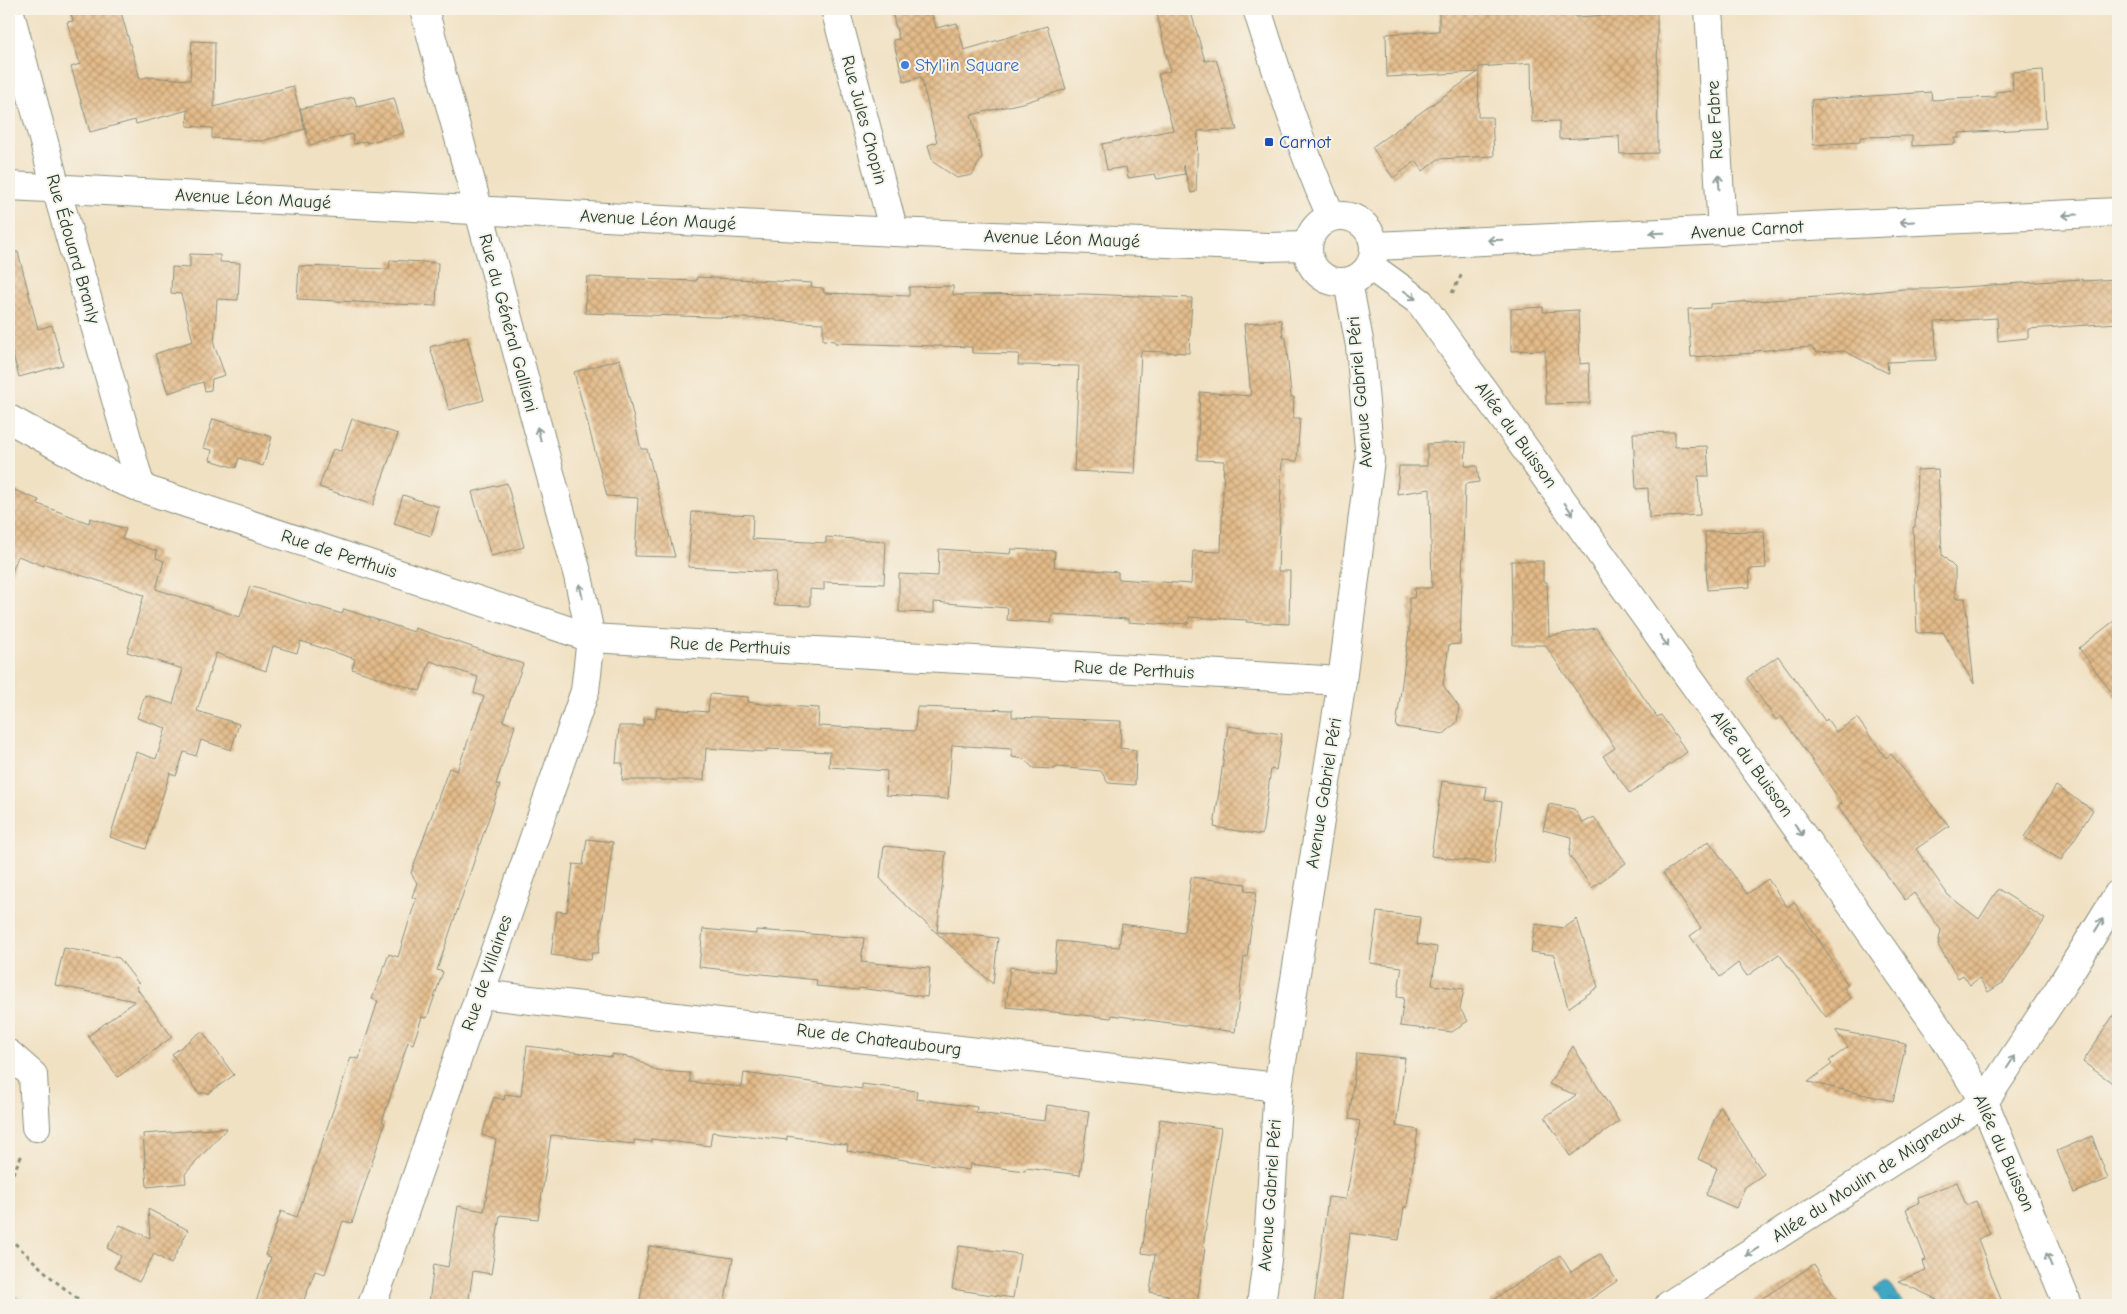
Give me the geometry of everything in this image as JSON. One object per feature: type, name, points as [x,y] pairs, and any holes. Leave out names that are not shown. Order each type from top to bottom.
[{"type":"street","name":"Rue Édouard Branly","points":[[9,9],[56,188],[141,488]]},
{"type":"street","name":"Rue du Général Gallieni","points":[[424,9],[578,576],[591,638]]},
{"type":"street","name":"Rue Jules Chopin","points":[[835,9],[894,232]]},
{"type":"street","points":[[1257,9],[1279,81],[1331,216]]},
{"type":"street","name":"Rue Fabre","points":[[1709,9],[1722,231]]},
{"type":"street","name":"Avenue Léon Maugé","points":[[9,186],[478,212],[894,232],[1268,247],[1307,246]]},
{"type":"street","name":"Avenue Carnot","points":[[1373,256],[1475,241],[2118,212]]},
{"type":"street","points":[[1331,216],[1352,216],[1368,227],[1373,256],[1361,277],[1348,282],[1328,280],[1312,266],[1307,246],[1314,227],[1331,216]]},
{"type":"street","name":"Allée du Buisson","points":[[1373,256],[1420,302],[1430,315],[1828,871],[1944,1037],[1984,1102],[2068,1305]]},
{"type":"street","name":"Avenue Gabriel Péri","points":[[1261,1305],[1267,1260],[1278,1087],[1342,681],[1370,460],[1360,346],[1348,282]]},
{"type":"street","name":"Rue de Perthuis","points":[[9,419],[118,479],[141,488],[591,638],[1342,681]]},
{"type":"street","name":"Rue de Villaines","points":[[372,1305],[584,691],[591,638]]},
{"type":"street","name":"Allée du Moulin de Migneaux","points":[[1669,1305],[1984,1102],[2063,983],[2118,894]]},
{"type":"street","name":"Rue de Chateaubourg","points":[[480,994],[1278,1087]]},
{"type":"street","points":[[9,1054],[33,1075],[36,1127]]},
{"type":"path","points":[[1430,315],[1447,300],[1469,262],[1475,241]]},
{"type":"path","points":[[9,1238],[55,1281],[86,1305]]},
{"type":"water","points":[[1886,1282],[1890,1284],[1904,1305],[1883,1305],[1874,1289]]},
{"type":"building","points":[[70,9],[120,9],[140,79],[147,77],[190,80],[192,41],[215,42],[214,107],[293,86],[305,129],[262,141],[212,138],[212,128],[187,126],[188,110],[136,124],[135,120],[90,132],[71,67],[80,64],[67,22],[73,21]]},
{"type":"building","points":[[891,9],[930,9],[936,28],[957,23],[964,50],[1047,26],[1066,89],[1026,102],[971,115],[982,157],[972,175],[957,178],[933,162],[928,145],[937,142],[921,77],[904,82],[893,40],[899,39]]},
{"type":"building","points":[[1156,9],[1190,9],[1205,61],[1216,59],[1237,130],[1198,131],[1196,192],[1191,193],[1183,165],[1185,174],[1157,179],[1155,174],[1128,178],[1126,167],[1107,170],[1102,144],[1173,130],[1158,74],[1170,71]]},
{"type":"building","points":[[1439,9],[1574,9],[1575,17],[1657,12],[1658,153],[1620,154],[1619,136],[1559,139],[1559,121],[1532,122],[1531,63],[1479,67],[1478,117],[1492,117],[1494,156],[1438,159],[1423,171],[1416,161],[1393,178],[1372,147],[1478,72],[1387,77],[1386,34],[1439,31]]},
{"type":"building","points":[[2043,70],[2046,128],[1959,133],[1959,138],[1955,138],[1955,144],[1912,146],[1912,136],[1860,137],[1860,142],[1813,145],[1811,100],[1931,92],[1932,100],[1996,97],[1996,92],[2013,90],[2012,72]]},
{"type":"building","points":[[354,97],[357,107],[394,98],[404,133],[367,143],[366,141],[354,144],[352,134],[310,145],[300,109]]},
{"type":"building","points":[[18,252],[38,329],[52,325],[63,365],[19,377],[9,340],[9,253]]},
{"type":"building","points":[[190,254],[220,255],[220,262],[240,263],[238,300],[217,299],[214,345],[225,375],[212,379],[211,390],[205,391],[203,382],[168,393],[155,354],[193,341],[181,294],[171,293],[172,267],[190,268]]},
{"type":"building","points":[[390,260],[438,263],[436,306],[297,299],[299,266],[389,269]]},
{"type":"building","points":[[587,277],[696,281],[697,277],[812,283],[811,287],[823,288],[824,293],[909,296],[909,287],[953,286],[953,295],[1083,294],[1192,298],[1189,353],[1141,351],[1135,474],[1074,471],[1079,366],[1018,365],[1019,354],[972,353],[972,347],[835,343],[835,341],[823,340],[823,323],[776,321],[775,319],[585,313]]},
{"type":"building","points":[[2082,279],[2082,281],[2118,279],[2118,323],[2028,329],[2028,338],[1998,341],[1997,318],[1935,322],[1936,360],[1887,362],[1888,373],[1844,351],[1817,353],[1811,347],[1691,357],[1688,309],[1710,308],[1710,304],[1833,296],[1903,289],[1933,289]]},
{"type":"building","points":[[1543,307],[1543,312],[1578,310],[1580,364],[1589,363],[1590,403],[1546,404],[1545,350],[1511,351],[1511,309]]},
{"type":"building","points":[[1281,320],[1283,337],[1286,338],[1291,397],[1294,397],[1293,418],[1300,418],[1297,461],[1282,460],[1278,571],[1290,571],[1289,624],[1189,617],[1188,624],[1170,623],[1170,625],[1128,622],[1128,619],[1052,614],[1051,623],[1007,620],[1008,608],[934,602],[934,613],[899,612],[899,574],[938,576],[939,549],[1010,554],[1011,549],[1055,551],[1054,567],[1118,572],[1118,579],[1191,584],[1193,551],[1221,552],[1224,461],[1197,460],[1200,392],[1251,396],[1244,324]]},
{"type":"building","points":[[467,337],[484,400],[449,410],[430,347]]},
{"type":"building","points":[[620,359],[641,449],[647,449],[675,557],[635,556],[638,498],[607,496],[574,372]]},
{"type":"building","points":[[213,419],[272,437],[263,466],[239,458],[236,468],[210,460],[212,450],[203,448]]},
{"type":"building","points":[[352,419],[398,434],[373,505],[319,487],[333,449],[341,451]]},
{"type":"building","points":[[1675,432],[1675,447],[1707,446],[1709,476],[1698,476],[1700,515],[1649,518],[1648,488],[1636,489],[1633,433]]},
{"type":"building","points":[[1466,442],[1465,466],[1477,466],[1479,482],[1465,484],[1460,644],[1449,645],[1443,685],[1459,707],[1457,722],[1444,734],[1396,727],[1409,631],[1409,598],[1414,598],[1415,588],[1432,588],[1430,489],[1397,494],[1399,466],[1427,466],[1427,444]]},
{"type":"building","points":[[1938,469],[1942,555],[1955,568],[1955,598],[1965,598],[1974,684],[1943,632],[1917,633],[1913,527],[1915,527],[1917,470]]},
{"type":"building","points":[[507,483],[524,547],[491,556],[472,492]]},
{"type":"building","points":[[9,488],[39,500],[38,504],[89,523],[90,518],[126,529],[122,539],[157,551],[156,558],[164,561],[156,589],[240,617],[250,586],[342,614],[344,609],[414,632],[415,628],[523,664],[503,721],[515,726],[496,784],[500,785],[437,970],[443,972],[427,1018],[422,1017],[413,1044],[408,1042],[382,1122],[385,1123],[352,1223],[343,1221],[325,1274],[315,1271],[304,1300],[300,1299],[298,1305],[255,1305],[271,1257],[265,1255],[281,1211],[297,1217],[351,1057],[359,1059],[378,1001],[372,999],[389,954],[398,957],[416,899],[412,897],[417,883],[411,873],[449,768],[457,771],[484,697],[474,693],[478,677],[430,661],[420,691],[352,669],[355,659],[301,641],[297,653],[273,646],[266,671],[216,653],[197,711],[239,724],[231,750],[201,740],[196,756],[184,752],[176,776],[170,773],[146,849],[110,837],[136,752],[156,759],[166,728],[137,718],[145,695],[173,704],[183,669],[127,652],[144,595],[45,564],[44,566],[18,556],[11,575],[9,574]]},
{"type":"building","points":[[403,495],[439,507],[431,536],[394,524]]},
{"type":"building","points":[[692,512],[753,515],[752,539],[826,543],[826,537],[886,541],[884,584],[824,582],[824,590],[810,589],[810,606],[774,605],[776,572],[688,567]]},
{"type":"building","points":[[1764,531],[1766,568],[1749,569],[1750,587],[1707,590],[1705,532]]},
{"type":"building","points":[[1511,561],[1543,561],[1543,582],[1547,582],[1549,636],[1596,628],[1657,717],[1661,715],[1687,752],[1630,794],[1603,756],[1615,748],[1545,645],[1513,645]]},
{"type":"building","points":[[2118,618],[2118,701],[2079,648]]},
{"type":"building","points":[[1778,656],[1825,721],[1827,719],[1836,732],[1857,718],[1886,758],[1891,754],[1949,826],[1916,849],[1948,895],[1979,919],[1998,889],[2045,919],[2004,982],[1988,992],[1979,978],[1970,985],[1963,975],[1958,978],[1938,945],[1941,930],[1914,893],[1905,900],[1838,807],[1842,803],[1781,716],[1776,720],[1747,678]]},
{"type":"building","points":[[710,694],[748,697],[748,702],[770,705],[819,708],[818,726],[915,731],[917,707],[1012,710],[1012,717],[1121,721],[1120,748],[1136,750],[1135,785],[1108,783],[1101,771],[1057,767],[1054,769],[1033,768],[1024,759],[1012,757],[1012,749],[952,745],[948,799],[886,795],[887,771],[829,767],[830,752],[767,749],[766,752],[706,748],[704,780],[622,780],[623,763],[616,763],[619,726],[643,726],[644,718],[655,719],[657,708],[708,712]]},
{"type":"building","points":[[1228,726],[1282,734],[1276,770],[1271,769],[1262,835],[1214,827]]},
{"type":"building","points":[[1442,781],[1487,787],[1485,799],[1502,802],[1494,864],[1431,856]]},
{"type":"building","points":[[2056,786],[2093,810],[2061,860],[2024,837]]},
{"type":"building","points":[[1549,804],[1574,809],[1583,823],[1594,817],[1626,863],[1592,888],[1569,855],[1572,837],[1543,830]]},
{"type":"building","points":[[587,839],[613,842],[598,953],[592,953],[591,960],[551,955],[557,911],[567,912],[573,864],[583,865]]},
{"type":"building","points":[[1709,841],[1747,894],[1768,879],[1787,907],[1794,902],[1848,985],[1844,988],[1851,998],[1826,1017],[1779,954],[1747,976],[1738,963],[1720,977],[1690,936],[1701,928],[1663,873]]},
{"type":"building","points":[[884,846],[946,852],[937,932],[998,938],[993,984],[897,897],[880,878]]},
{"type":"building","points":[[1191,877],[1246,884],[1245,891],[1256,892],[1247,957],[1244,957],[1235,1032],[1112,1015],[1111,1018],[1006,1007],[1010,967],[1054,972],[1057,941],[1119,947],[1122,924],[1184,933]]},
{"type":"building","points":[[1377,912],[1420,917],[1417,944],[1437,947],[1432,985],[1464,989],[1460,1009],[1468,1021],[1452,1032],[1400,1026],[1404,998],[1397,997],[1402,967],[1370,963]]},
{"type":"building","points":[[1577,919],[1598,987],[1568,1008],[1554,955],[1531,952],[1535,924],[1564,928]]},
{"type":"building","points":[[703,929],[756,934],[756,930],[864,938],[861,962],[930,968],[927,997],[859,988],[858,990],[816,986],[817,980],[699,967]]},
{"type":"building","points":[[64,948],[119,958],[139,984],[136,987],[172,1037],[118,1077],[88,1036],[135,1001],[55,985]]},
{"type":"building","points":[[2118,1008],[2118,1087],[2083,1062]]},
{"type":"building","points":[[1835,1030],[1906,1044],[1893,1101],[1808,1082],[1832,1064],[1829,1061],[1848,1047]]},
{"type":"building","points":[[202,1031],[234,1075],[209,1093],[198,1093],[172,1054]]},
{"type":"building","points":[[527,1046],[612,1057],[612,1054],[633,1058],[657,1071],[690,1073],[690,1082],[742,1087],[744,1073],[862,1089],[862,1084],[917,1091],[916,1099],[977,1107],[976,1113],[1045,1121],[1047,1105],[1089,1111],[1080,1175],[1026,1168],[1025,1171],[970,1164],[969,1170],[847,1151],[848,1145],[787,1136],[787,1140],[712,1132],[710,1146],[651,1139],[651,1142],[634,1140],[634,1144],[551,1135],[538,1219],[500,1215],[491,1274],[473,1271],[468,1305],[429,1303],[434,1264],[448,1267],[458,1206],[484,1211],[496,1140],[482,1135],[494,1097],[504,1100],[505,1094],[521,1096]]},
{"type":"building","points":[[1573,1046],[1619,1122],[1570,1156],[1545,1117],[1576,1095],[1549,1084]]},
{"type":"building","points":[[1357,1053],[1405,1058],[1396,1126],[1418,1130],[1407,1207],[1404,1207],[1399,1240],[1350,1233],[1341,1305],[1314,1305],[1328,1197],[1346,1199],[1360,1121],[1349,1119]]},
{"type":"building","points":[[1720,1106],[1764,1174],[1745,1187],[1736,1208],[1706,1195],[1717,1168],[1698,1159]]},
{"type":"building","points":[[1160,1119],[1221,1128],[1203,1247],[1205,1247],[1197,1305],[1167,1301],[1168,1295],[1150,1292],[1155,1255],[1142,1253]]},
{"type":"building","points":[[227,1128],[185,1174],[186,1183],[147,1187],[143,1134]]},
{"type":"building","points":[[2092,1136],[2108,1179],[2074,1193],[2057,1151]]},
{"type":"building","points":[[1957,1182],[1966,1205],[1976,1201],[1990,1234],[1978,1239],[2003,1305],[1939,1305],[1936,1299],[1898,1281],[1926,1270],[1923,1261],[1926,1260],[1906,1209],[1919,1203],[1918,1197]]},
{"type":"building","points":[[148,1209],[188,1230],[171,1264],[154,1254],[139,1282],[114,1268],[121,1256],[107,1248],[120,1225],[150,1238]]},
{"type":"building","points":[[649,1246],[733,1258],[724,1305],[639,1305]]},
{"type":"building","points":[[959,1246],[1020,1254],[1013,1298],[952,1289]]},
{"type":"building","points":[[1600,1254],[1617,1281],[1582,1305],[1486,1305],[1560,1255],[1571,1272]]},
{"type":"building","points":[[1814,1264],[1840,1305],[1752,1305],[1781,1286]]},
{"type":"waterway","points":[[9,1297],[21,1305]]},
{"type":"place","name":"Styl'in Square","points":[[905,65]]},
{"type":"place","name":"Carnot","points":[[1269,142]]}]
